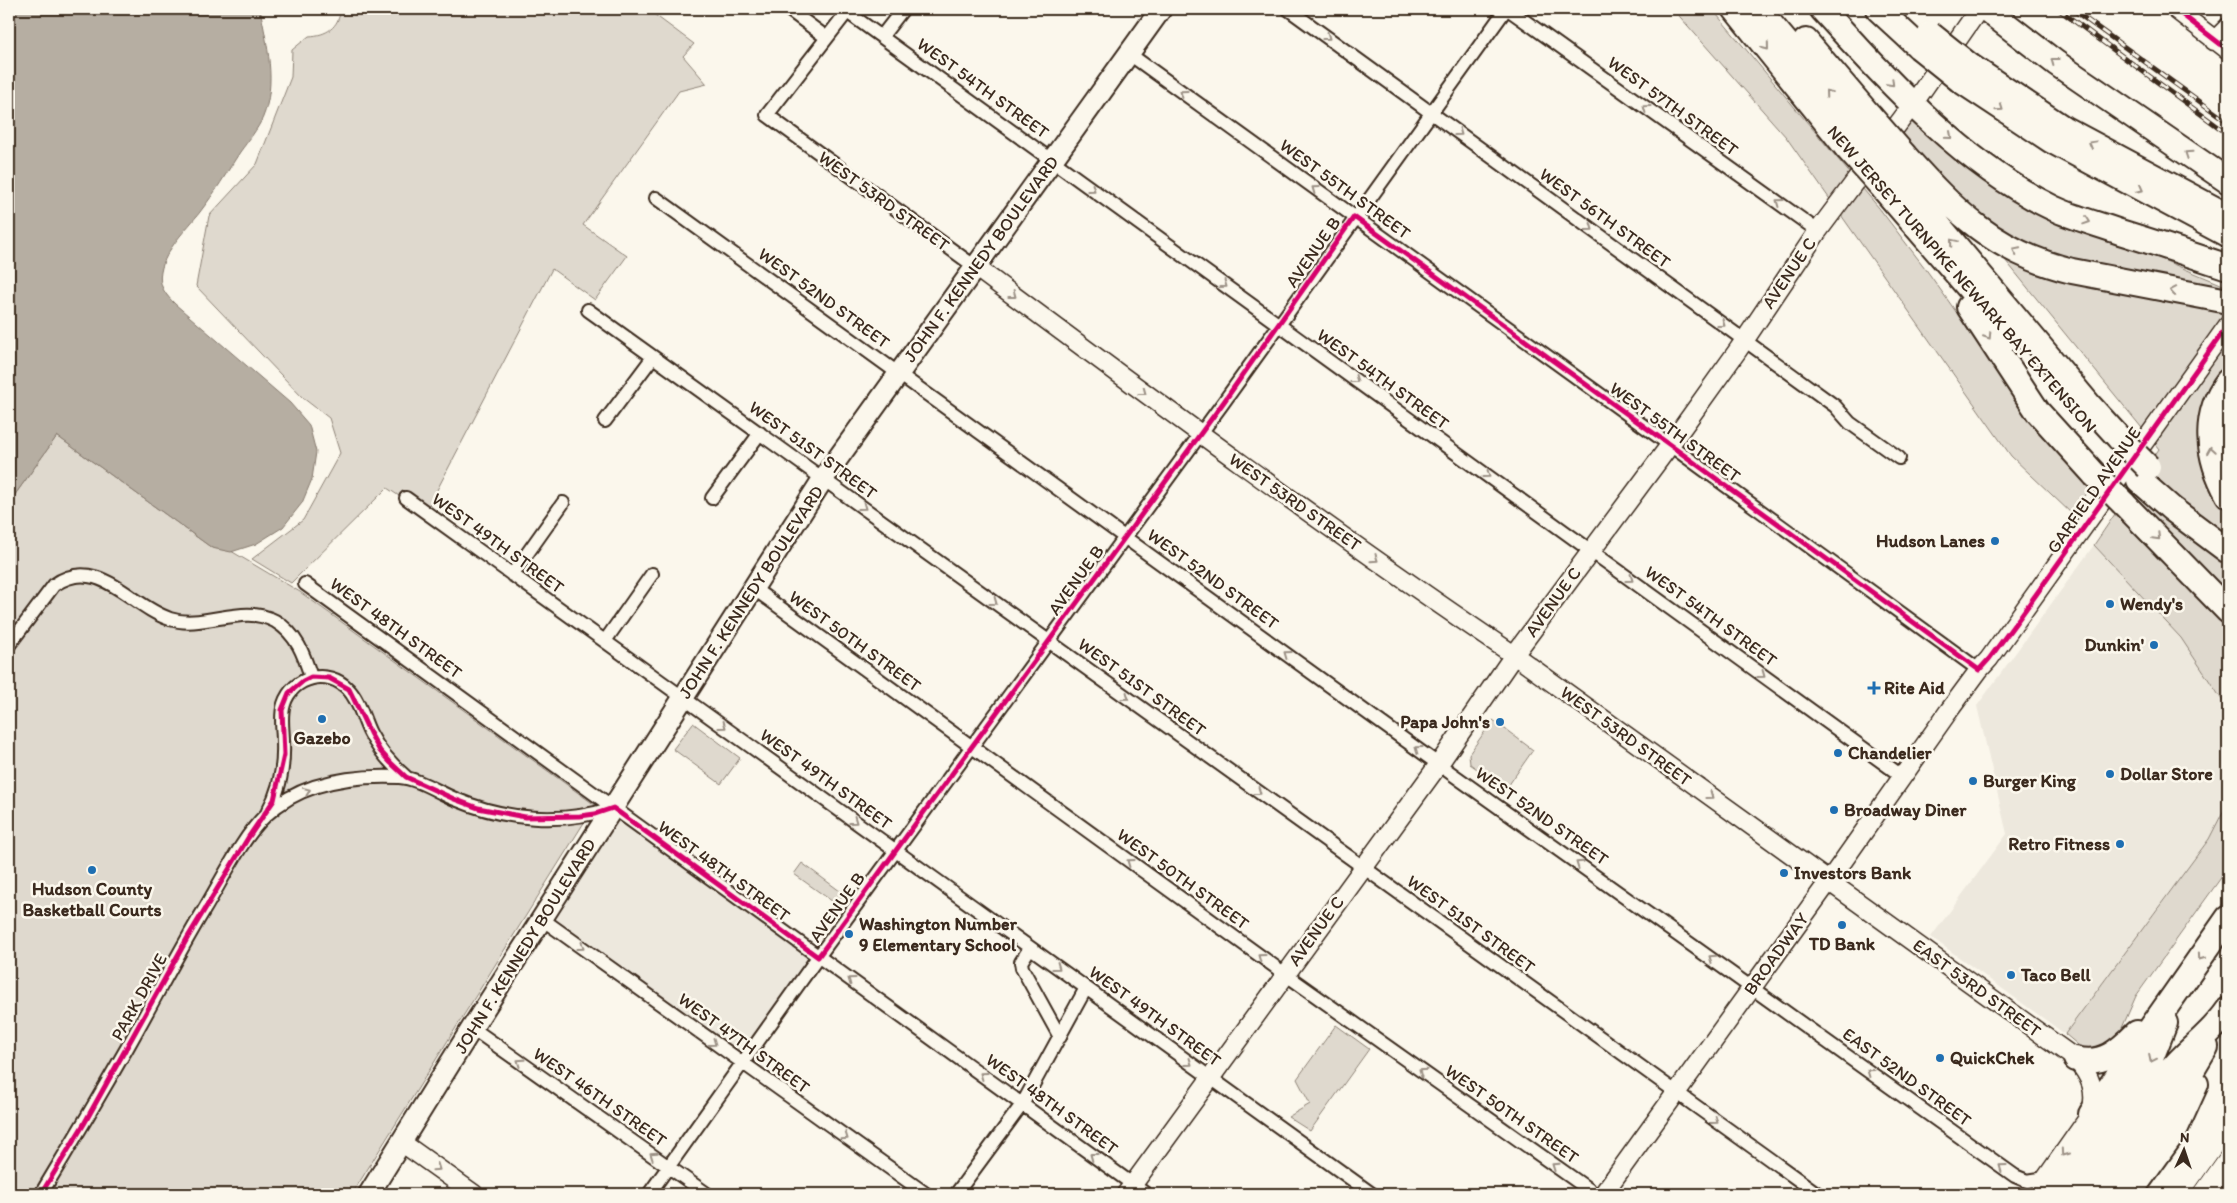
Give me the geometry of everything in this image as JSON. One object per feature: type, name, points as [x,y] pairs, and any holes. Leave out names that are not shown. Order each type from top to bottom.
[{"type":"highway","name":"NEW JERSEY TURNPIKE NEWARK BAY EXTENSION","points":[[1735,9],[1859,131]]},
{"type":"highway","name":"NEW JERSEY TURNPIKE NEWARK BAY EXTENSION","points":[[1758,9],[2089,405],[2116,446]]},
{"type":"highway","points":[[1777,9],[1859,131],[1894,172],[1945,201],[1987,234],[2021,254],[2054,267],[2225,301]]},
{"type":"highway","points":[[1822,9],[1913,104],[1993,172],[2053,208],[2228,267]]},
{"type":"highway","points":[[1878,9],[1924,40],[2052,141],[2228,234]]},
{"type":"highway","points":[[1902,9],[1924,40]]},
{"type":"highway","points":[[1986,9],[2064,68],[2228,181]]},
{"type":"highway","points":[[1965,73],[2063,128],[2228,216]]},
{"type":"highway","name":"NEW JERSEY TURNPIKE NEWARK BAY EXTENSION","points":[[1894,172],[1923,236],[2116,446],[2193,526],[2228,551]]},
{"type":"highway","points":[[1923,236],[1925,245],[1958,291],[2038,412],[2095,475],[2228,611]]},
{"type":"highway","points":[[2228,382],[2214,407],[2209,431],[2213,462],[2228,495]]},
{"type":"highway","name":"NEW JERSEY TURNPIKE NEWARK BAY EXTENSION","points":[[2143,473],[2187,502],[2228,534]]},
{"type":"highway","points":[[2048,1189],[2098,1138],[2151,1061],[2179,987],[2228,918]]},
{"type":"highway","points":[[2076,1059],[2097,1061],[2112,1055],[2174,997]]},
{"type":"highway","points":[[2170,1070],[2173,1059],[2174,997]]},
{"type":"highway","points":[[2091,1114],[2174,997]]},
{"type":"highway","points":[[2091,1190],[2170,1070],[2223,1018]]},
{"type":"highway","points":[[2091,1190],[2132,1157],[2184,1084],[2223,1018]]},
{"type":"highway","points":[[2129,1194],[2183,1116],[2223,1018]]},
{"type":"main road","name":"JOHN F. KENNEDY BOULEVARD","points":[[368,1194],[823,479],[974,266],[1053,160],[1161,9]]},
{"type":"street","points":[[788,9],[827,38],[845,10]]},
{"type":"street","points":[[882,36],[903,9]]},
{"type":"street","name":"WEST 56TH STREET","points":[[1288,9],[1835,406],[1850,423],[1899,458]]},
{"type":"street","name":"AVENUE B","points":[[649,1194],[895,850],[1200,434],[1430,112],[1507,9]]},
{"type":"street","name":"WEST 57TH STREET","points":[[1507,9],[1818,231]]},
{"type":"street","name":"AVENUE C","points":[[1134,1191],[1210,1077],[1439,764],[1514,655],[1670,444],[1818,231],[1913,104],[1979,9]]},
{"type":"street","points":[[2175,9],[2221,45],[2228,27]]},
{"type":"street","name":"WEST 54TH STREET","points":[[845,10],[1903,777]]},
{"type":"street","name":"WEST 53RD STREET","points":[[827,38],[767,115],[1200,434],[1514,655],[1829,881]]},
{"type":"street","name":"WEST 55TH STREET","points":[[1128,54],[1670,444],[1978,670]]},
{"type":"street","name":"WEST 52ND STREET","points":[[656,198],[1439,764],[1752,986]]},
{"type":"street","name":"WEST 51ST STREET","points":[[588,310],[1818,1194]]},
{"type":"street","name":"GARFIELD AVENUE","points":[[1948,712],[2032,601],[2228,324]]},
{"type":"street","points":[[605,421],[653,357]]},
{"type":"street","points":[[712,498],[760,433]]},
{"type":"street","name":"WEST 49TH STREET","points":[[406,498],[1372,1194]]},
{"type":"street","points":[[512,575],[563,503]]},
{"type":"street","points":[[9,645],[54,585],[62,579],[84,574],[106,581],[160,616],[175,621],[190,622],[245,616],[273,620],[284,627],[295,638],[304,654],[312,677]]},
{"type":"street","points":[[605,641],[652,574]]},
{"type":"street","name":"WEST 48TH STREET","points":[[305,584],[818,957],[1023,1103],[1134,1191]]},
{"type":"street","name":"WEST 50TH STREET","points":[[753,588],[1285,974],[1594,1194]]},
{"type":"street","points":[[265,815],[274,800],[282,769],[284,755],[282,717],[284,704],[295,686],[312,677],[329,678],[349,689],[380,751],[406,777]]},
{"type":"street","name":"BROADWAY","points":[[1602,1194],[1829,881],[1948,712]]},
{"type":"street","name":"PARK DRIVE","points":[[41,1194],[84,1124],[188,937],[227,872],[265,815],[282,802],[337,780],[372,776],[406,777],[470,805],[500,814],[525,818],[595,814],[613,808]]},
{"type":"street","name":"EAST 53RD STREET","points":[[1829,881],[2076,1059],[2086,1070],[2092,1084],[2094,1098],[2091,1114]]},
{"type":"street","name":"WEST 47TH STREET","points":[[542,919],[926,1194]]},
{"type":"street","points":[[1030,948],[1021,962],[1022,968],[1060,1037]]},
{"type":"street","name":"EAST 52ND STREET","points":[[1752,986],[2015,1176],[2048,1189]]},
{"type":"street","points":[[956,1194],[1023,1103],[1086,988]]},
{"type":"street","name":"WEST 46TH STREET","points":[[472,1028],[707,1194]]},
{"type":"street","points":[[2048,1189],[2091,1114]]},
{"type":"street","points":[[401,1142],[474,1194]]},
{"type":"shaded area","points":[[9,9],[260,9],[268,50],[270,77],[267,104],[263,117],[211,197],[172,247],[163,264],[160,277],[164,290],[175,304],[290,403],[309,425],[316,452],[312,479],[302,503],[283,527],[256,544],[231,552],[212,548],[57,436],[9,503]]},
{"type":"shaded area","points":[[341,9],[647,9],[694,44],[683,56],[707,84],[679,91],[583,225],[627,256],[595,300],[552,269],[425,513],[387,488],[291,583],[252,559],[303,520],[340,453],[329,418],[303,398],[196,286],[209,216],[257,164],[291,77],[292,50],[309,36],[321,34],[331,29],[340,16]]},
{"type":"shaded area","points":[[1673,9],[1712,9],[1879,208],[1925,268],[2042,433],[2093,485],[2072,514],[2011,456],[1786,137]]},
{"type":"shaded area","points":[[1916,118],[2046,211],[2228,287],[2228,709],[2181,638],[2094,545],[2159,449],[1900,131]]},
{"type":"shaded area","points":[[57,436],[212,548],[231,551],[300,592],[595,805],[352,1194],[9,1194],[9,503]]},
{"type":"shaded area","points":[[2094,545],[2181,638],[2228,708],[2228,802],[2209,839],[2065,1034],[1931,937],[2007,834],[1977,706]]},
{"type":"shaded area","points":[[1493,720],[1533,750],[1506,789],[1470,764],[1469,754]]},
{"type":"shaded area","points":[[693,723],[740,758],[721,784],[673,749]]},
{"type":"shaded area","points":[[2228,802],[2228,868],[2136,996],[2118,1037],[2110,1047],[2084,1050],[2065,1034],[2209,839]]},
{"type":"shaded area","points":[[613,808],[818,957],[742,1063],[542,919]]},
{"type":"shaded area","points":[[802,863],[844,894],[836,904],[794,874]]},
{"type":"shaded area","points":[[1336,1025],[1369,1049],[1310,1131],[1288,1117],[1310,1104],[1297,1079]]},
{"type":"tram line","points":[[2191,1194],[2228,1142]]},
{"type":"railway","points":[[2058,9],[2228,134]]},
{"type":"railway","points":[[2072,9],[2228,122]]},
{"type":"cycle path","points":[[2175,9],[2228,50]]},
{"type":"cycle path","points":[[41,1194],[84,1124],[188,937],[248,838],[274,800],[284,755],[282,710],[289,693],[311,677],[329,678],[349,689],[380,751],[406,777],[478,808],[525,817],[580,816],[595,814],[613,808],[818,957],[1223,403],[1354,217],[1979,670],[2020,617],[2228,325]]},
{"type":"place","name":"Hudson Lanes","points":[[1995,541]]},
{"type":"place","name":"Wendy's","points":[[2110,604]]},
{"type":"place","name":"Dunkin'","points":[[2154,645]]},
{"type":"place","name":"Rite Aid","points":[[1874,688]]},
{"type":"place","name":"Gazebo","points":[[322,719]]},
{"type":"place","name":"Papa John's","points":[[1500,722]]},
{"type":"place","name":"Chandelier","points":[[1838,753]]},
{"type":"place","name":"Dollar Store","points":[[2110,774]]},
{"type":"place","name":"Burger King","points":[[1973,781]]},
{"type":"place","name":"Broadway Diner","points":[[1834,810]]},
{"type":"place","name":"Retro Fitness","points":[[2120,844]]},
{"type":"place","name":"Hudson County Basketball Courts","points":[[92,870]]},
{"type":"place","name":"Investors Bank","points":[[1784,873]]},
{"type":"place","name":"TD Bank","points":[[1842,925]]},
{"type":"place","name":"Washington Number 9 Elementary School","points":[[849,934]]},
{"type":"place","name":"Taco Bell","points":[[2011,975]]},
{"type":"place","name":"QuickChek","points":[[1940,1058]]}]
